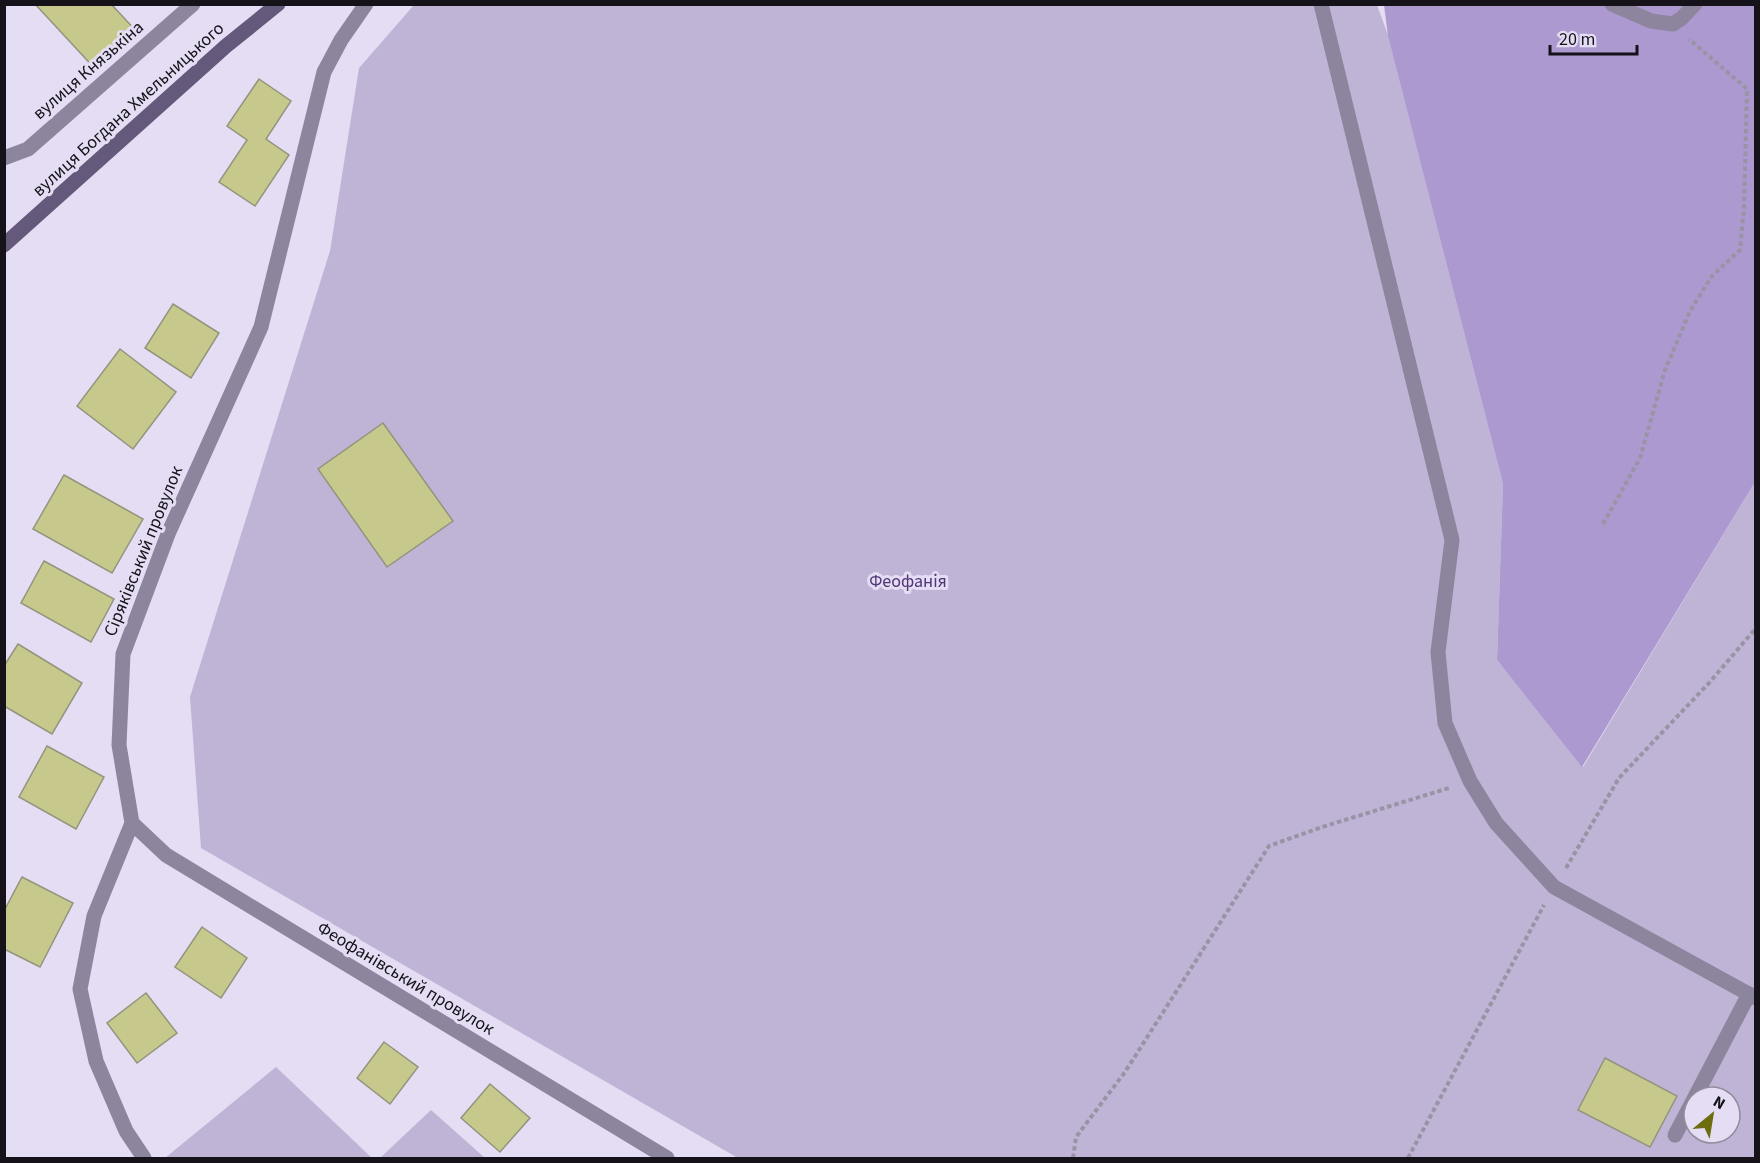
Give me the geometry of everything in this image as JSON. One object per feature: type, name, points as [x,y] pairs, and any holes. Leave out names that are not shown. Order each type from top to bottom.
[{"type":"street","name":"вулиця Князькіна","points":[[4,158],[28,149],[193,4]]},
{"type":"street","name":"вулиця Богдана Хмельницького","points":[[4,245],[226,46],[278,4]]},
{"type":"street","name":"Сіряківський провулок","points":[[132,823],[119,745],[123,654],[168,534],[261,327],[324,72],[341,40],[366,4]]},
{"type":"street","points":[[1321,4],[1452,540],[1438,652],[1445,723],[1470,781],[1496,824],[1554,887],[1752,996],[1701,1085]]},
{"type":"street","points":[[1612,4],[1651,21],[1673,24],[1695,4]]},
{"type":"street","points":[[132,823],[94,916],[80,989],[96,1061],[126,1131],[144,1158]]},
{"type":"street","name":"Феофанівський провулок","points":[[132,823],[165,855],[667,1158]]},
{"type":"street","points":[[1675,1135],[1682,1121]]},
{"type":"path","points":[[1603,524],[1640,458],[1665,370],[1690,311],[1712,276],[1740,250],[1744,208],[1746,89],[1673,24]]},
{"type":"path","points":[[1408,1158],[1554,887],[1619,778],[1709,683],[1755,628]]},
{"type":"path","points":[[1073,1158],[1076,1137],[1125,1072],[1269,846],[1470,781]]},
{"type":"green space","name":"Феофанія","points":[[414,5],[1377,5],[1388,35],[1503,484],[1497,660],[1583,767],[1755,482],[1755,1158],[738,1158],[201,848],[190,697],[330,251],[359,68]]},
{"type":"green space","points":[[276,1067],[372,1158],[165,1158]]},
{"type":"green space","points":[[431,1110],[485,1158],[380,1158]]},
{"type":"shaded area","points":[[1384,5],[1755,5],[1755,482],[1582,767],[1497,660],[1503,484],[1388,36]]},
{"type":"building","points":[[35,4],[111,4],[138,33],[97,71]]},
{"type":"building","points":[[259,79],[291,101],[266,139],[289,155],[255,206],[219,182],[247,140],[227,126]]},
{"type":"building","points":[[173,304],[219,333],[191,378],[145,348]]},
{"type":"building","points":[[120,349],[176,392],[133,449],[77,406]]},
{"type":"building","points":[[383,423],[453,521],[387,567],[318,469]]},
{"type":"building","points":[[64,475],[143,519],[112,573],[33,529]]},
{"type":"building","points":[[44,561],[114,599],[91,642],[21,603]]},
{"type":"building","points":[[18,644],[82,683],[52,734],[4,706],[4,666]]},
{"type":"building","points":[[47,746],[104,777],[76,829],[19,797]]},
{"type":"building","points":[[22,877],[73,903],[40,967],[4,949],[4,911]]},
{"type":"building","points":[[202,927],[247,958],[221,998],[175,967]]},
{"type":"building","points":[[146,993],[177,1033],[137,1063],[107,1023]]},
{"type":"building","points":[[384,1042],[418,1067],[390,1104],[357,1078]]},
{"type":"building","points":[[1605,1058],[1677,1096],[1650,1147],[1578,1110]]},
{"type":"building","points":[[490,1084],[530,1118],[500,1152],[461,1118]]}]
